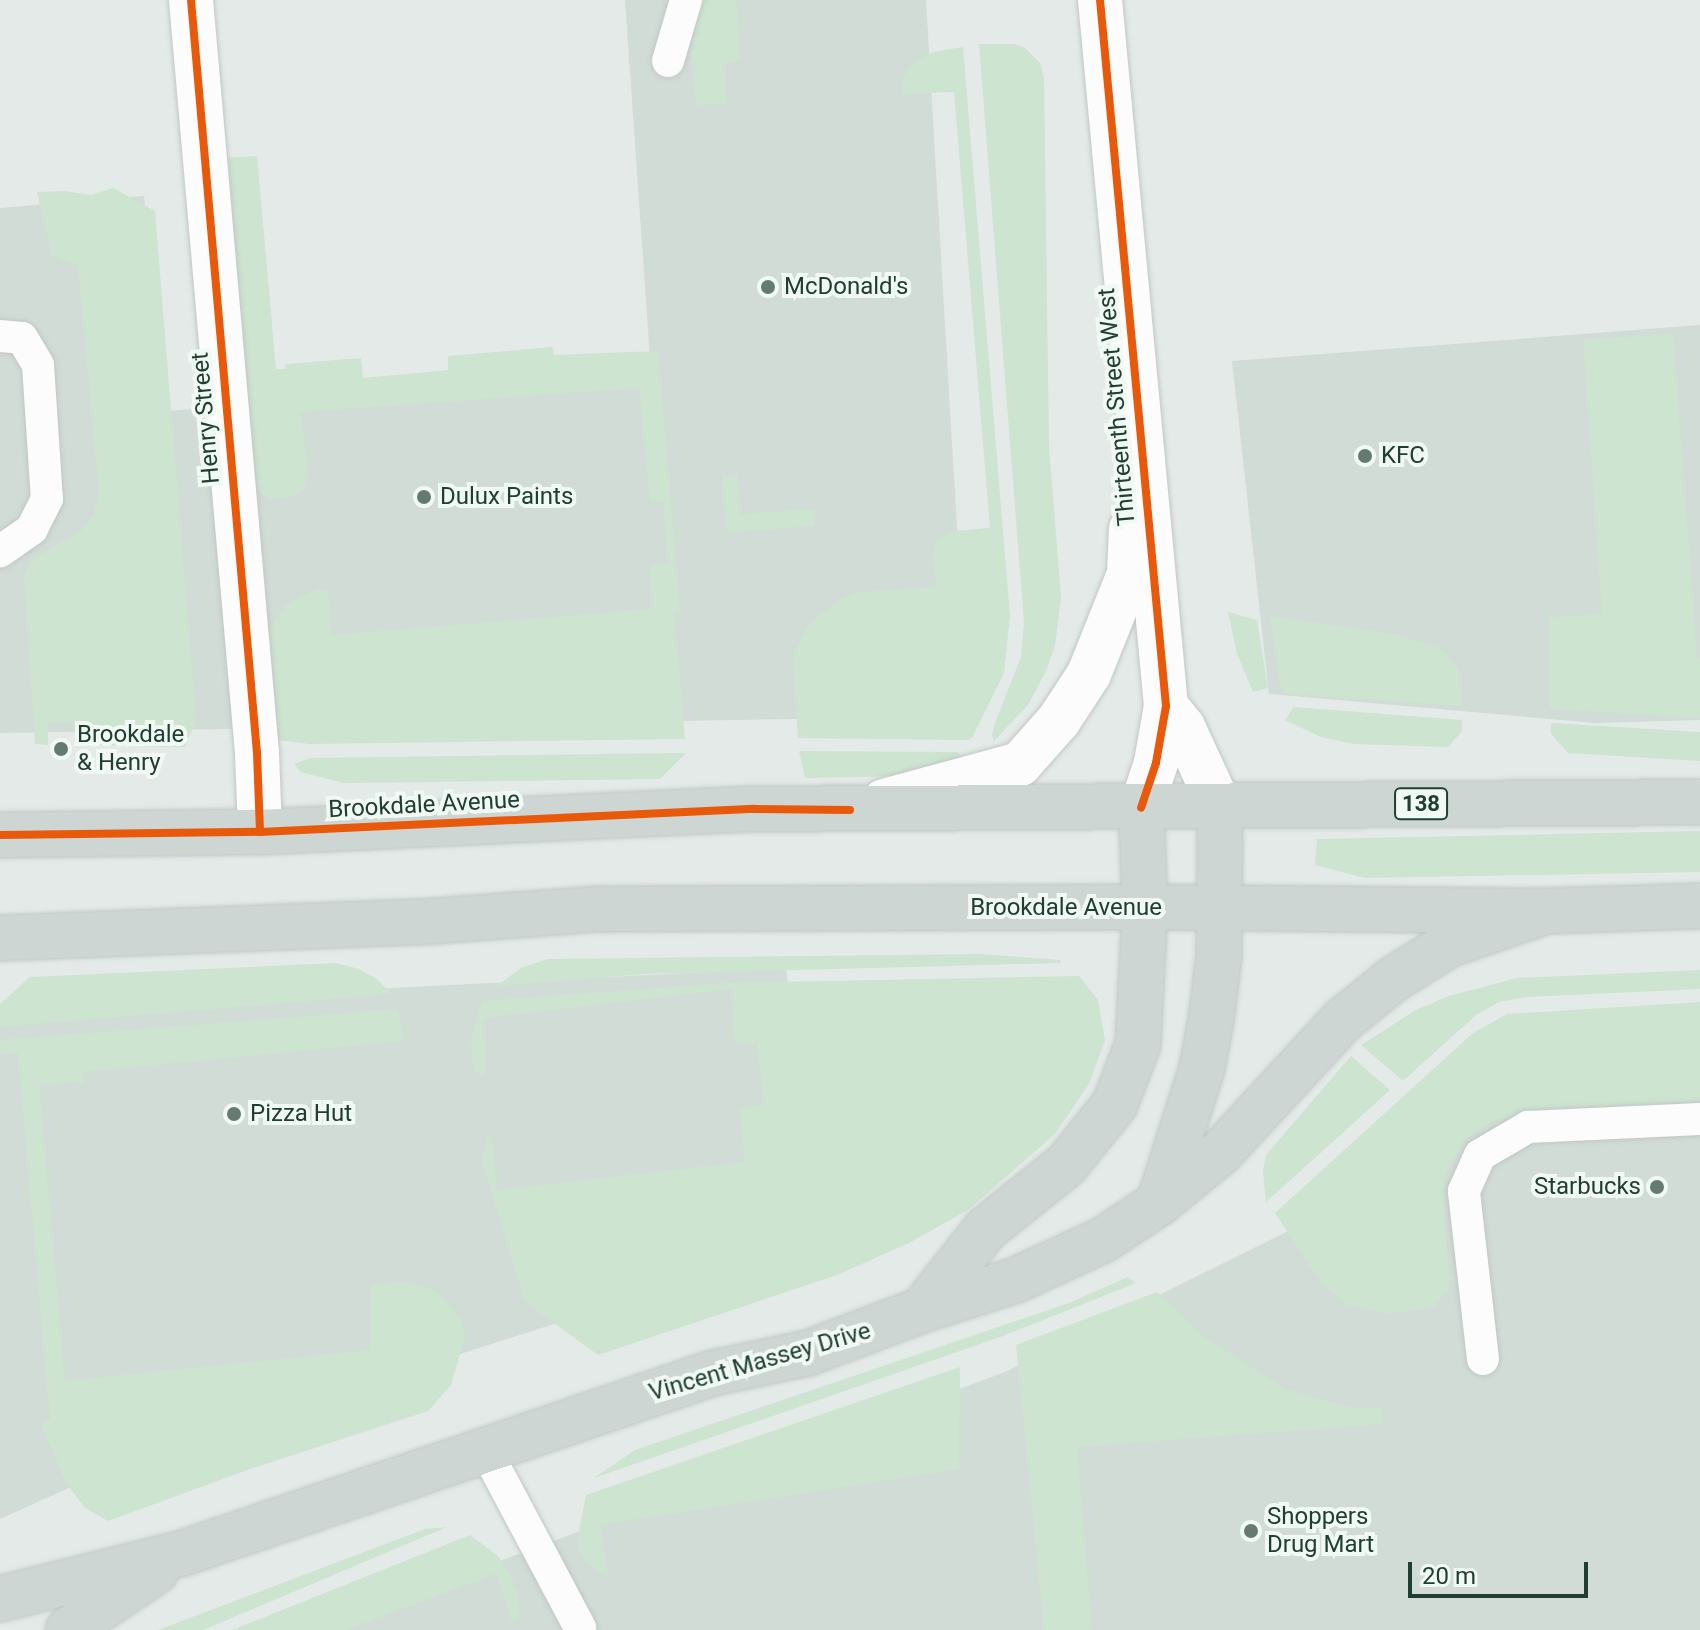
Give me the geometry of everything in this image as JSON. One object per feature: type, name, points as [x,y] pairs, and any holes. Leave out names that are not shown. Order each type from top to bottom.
[{"type":"main road","name":"Brookdale Avenue","points":[[0,835],[260,832],[754,809],[1700,802]]},
{"type":"main road","points":[[1159,1203],[1202,1068],[1219,956],[1220,807]]},
{"type":"main road","points":[[922,1310],[986,1229],[1066,1165],[1115,1104],[1138,1044],[1145,907],[1141,808]]},
{"type":"main road","name":"Brookdale Avenue","points":[[0,938],[435,921],[597,909],[1145,907],[1547,911],[1700,906]]},
{"type":"main road","name":"Vincent Massey Drive","points":[[0,1599],[183,1553],[713,1373],[808,1353],[922,1310],[1016,1280],[1103,1240],[1159,1203],[1221,1152],[1343,1020],[1392,980],[1448,945],[1547,911]]},
{"type":"main road","name":"Vincent Massey Drive","points":[[68,1630],[183,1553]]},
{"type":"street","name":"Henry Street","points":[[191,0],[257,753],[260,832]]},
{"type":"street","name":"Thirteenth Street West","points":[[1100,0],[1166,706],[1156,763],[1141,808]]},
{"type":"street","points":[[850,810],[1020,764],[1059,720],[1089,674],[1129,574],[1138,411]]},
{"type":"street","name":"Thirteenth Street West","points":[[1166,706],[1183,727],[1220,807]]},
{"type":"lane","points":[[668,61],[686,0]]},
{"type":"lane","points":[[0,336],[22,338],[38,365],[47,499],[32,529],[0,551]]},
{"type":"lane","points":[[1483,1359],[1464,1191],[1480,1155],[1528,1127],[1700,1119]]},
{"type":"lane","points":[[485,1449],[580,1628]]},
{"type":"shaded area","points":[[625,0],[926,0],[968,716],[0,733],[0,208],[144,196],[167,411],[651,373]]},
{"type":"shaded area","points":[[1700,325],[1700,720],[1595,723],[1269,694],[1232,361]]},
{"type":"shaded area","points":[[786,968],[816,1240],[133,1459],[0,1519],[0,1008]]},
{"type":"shaded area","points":[[1700,1012],[1700,1630],[316,1630],[1005,1372],[1310,1220],[1517,1028]]},
{"type":"green space","points":[[700,0],[736,0],[740,61],[724,63],[727,104],[696,105],[690,32]]},
{"type":"green space","points":[[979,44],[1014,44],[1025,48],[1040,63],[1044,78],[1049,446],[1061,597],[1055,646],[1046,671],[1028,705],[994,741],[995,723],[1021,657],[1024,623]]},
{"type":"green space","points":[[963,47],[1010,616],[1004,673],[972,738],[967,740],[798,738],[793,657],[806,627],[839,600],[856,592],[937,587],[933,554],[938,540],[954,531],[990,528],[954,92],[902,94],[904,77],[911,64],[933,52]]},
{"type":"green space","points":[[257,156],[276,369],[285,369],[286,364],[361,358],[363,378],[448,370],[448,356],[553,347],[554,355],[658,351],[680,611],[674,612],[685,739],[309,744],[279,740],[272,732],[263,636],[290,601],[319,589],[328,590],[331,635],[652,609],[650,565],[668,563],[663,501],[650,501],[639,388],[301,412],[308,477],[303,491],[291,497],[272,499],[248,487],[228,158]]},
{"type":"green space","points":[[113,188],[155,211],[196,720],[185,747],[75,745],[75,723],[48,723],[48,745],[35,744],[24,575],[32,559],[80,532],[93,515],[99,494],[78,266],[52,256],[37,192],[64,191],[91,195]]},
{"type":"green space","points":[[1673,334],[1697,657],[1700,658],[1700,718],[1550,709],[1549,617],[1602,614],[1583,339]]},
{"type":"green space","points":[[737,475],[741,514],[815,509],[815,526],[731,532],[726,528],[722,476]]},
{"type":"green space","points":[[1228,612],[1257,620],[1268,688],[1253,692],[1237,654]]},
{"type":"green space","points":[[1270,616],[1399,635],[1439,648],[1451,658],[1460,673],[1462,706],[1287,694],[1281,688]]},
{"type":"green space","points":[[1294,707],[1462,720],[1462,731],[1448,747],[1353,744],[1321,737],[1285,720]]},
{"type":"green space","points":[[1551,723],[1700,732],[1700,761],[1568,753],[1551,734]]},
{"type":"green space","points":[[799,751],[957,752],[963,758],[908,776],[805,778]]},
{"type":"green space","points":[[686,753],[660,779],[343,783],[301,772],[294,764],[311,758]]},
{"type":"green space","points":[[1700,831],[1700,872],[1365,878],[1315,865],[1317,839]]},
{"type":"green space","points":[[979,954],[1061,960],[1060,963],[645,974],[497,986],[521,968],[548,959]]},
{"type":"green space","points":[[335,963],[359,969],[377,979],[391,994],[0,1027],[0,1004],[30,977]]},
{"type":"green space","points":[[1700,970],[1700,989],[1527,997],[1499,1002],[1476,1015],[1403,1081],[1361,1045],[1416,1010],[1449,996],[1517,978]]},
{"type":"green space","points":[[1079,976],[1098,1000],[1105,1040],[1089,1084],[1055,1134],[968,1210],[909,1243],[837,1275],[598,1355],[525,1302],[482,1161],[488,1135],[492,1138],[497,1190],[744,1162],[741,1108],[764,1105],[757,1043],[735,1044],[731,989],[484,1018],[486,1068],[482,1075],[475,1071],[472,1062],[471,1039],[482,1001],[724,983]]},
{"type":"green space","points":[[1700,1002],[1700,1101],[1496,1119],[1465,1139],[1446,1174],[1443,1191],[1449,1278],[1448,1289],[1434,1307],[1388,1314],[1347,1305],[1322,1284],[1275,1213],[1473,1033],[1507,1014]]},
{"type":"green space","points":[[398,1009],[403,1041],[83,1072],[83,1082],[39,1085],[65,1381],[370,1350],[371,1286],[400,1281],[424,1286],[440,1294],[461,1320],[465,1336],[451,1385],[428,1411],[250,1469],[108,1521],[85,1508],[66,1483],[41,1424],[50,1420],[18,1053],[0,1054],[0,1040]]},
{"type":"green space","points":[[1351,1056],[1390,1090],[1266,1202],[1263,1171],[1266,1155]]},
{"type":"green space","points":[[1128,1277],[1136,1283],[1003,1336],[594,1478],[635,1450],[1069,1303]]},
{"type":"green space","points":[[1157,1292],[1202,1335],[1283,1388],[1347,1407],[1381,1409],[1383,1424],[1077,1447],[1092,1630],[1044,1630],[1016,1345]]},
{"type":"green space","points":[[960,1367],[959,1469],[600,1525],[609,1579],[585,1562],[579,1551],[577,1541],[586,1495]]},
{"type":"green space","points":[[447,1527],[203,1630],[158,1630],[425,1529]]},
{"type":"green space","points":[[470,1535],[499,1557],[510,1574],[518,1593],[519,1619],[512,1622],[496,1574],[346,1630],[232,1630]]},
{"type":"cycle path","points":[[191,0],[257,753],[260,832]]},
{"type":"cycle path","points":[[1100,0],[1166,706],[1156,763],[1141,808]]},
{"type":"cycle path","points":[[0,835],[260,832],[754,809],[850,810]]},
{"type":"place","name":"McDonald's","points":[[768,287]]},
{"type":"place","name":"KFC","points":[[1365,456]]},
{"type":"place","name":"Dulux Paints","points":[[424,497]]},
{"type":"place","name":"Brookdale & Henry","points":[[61,749]]},
{"type":"place","name":"Pizza Hut","points":[[234,1114]]},
{"type":"place","name":"Starbucks","points":[[1657,1187]]},
{"type":"place","name":"Shoppers Drug Mart","points":[[1251,1531]]}]
